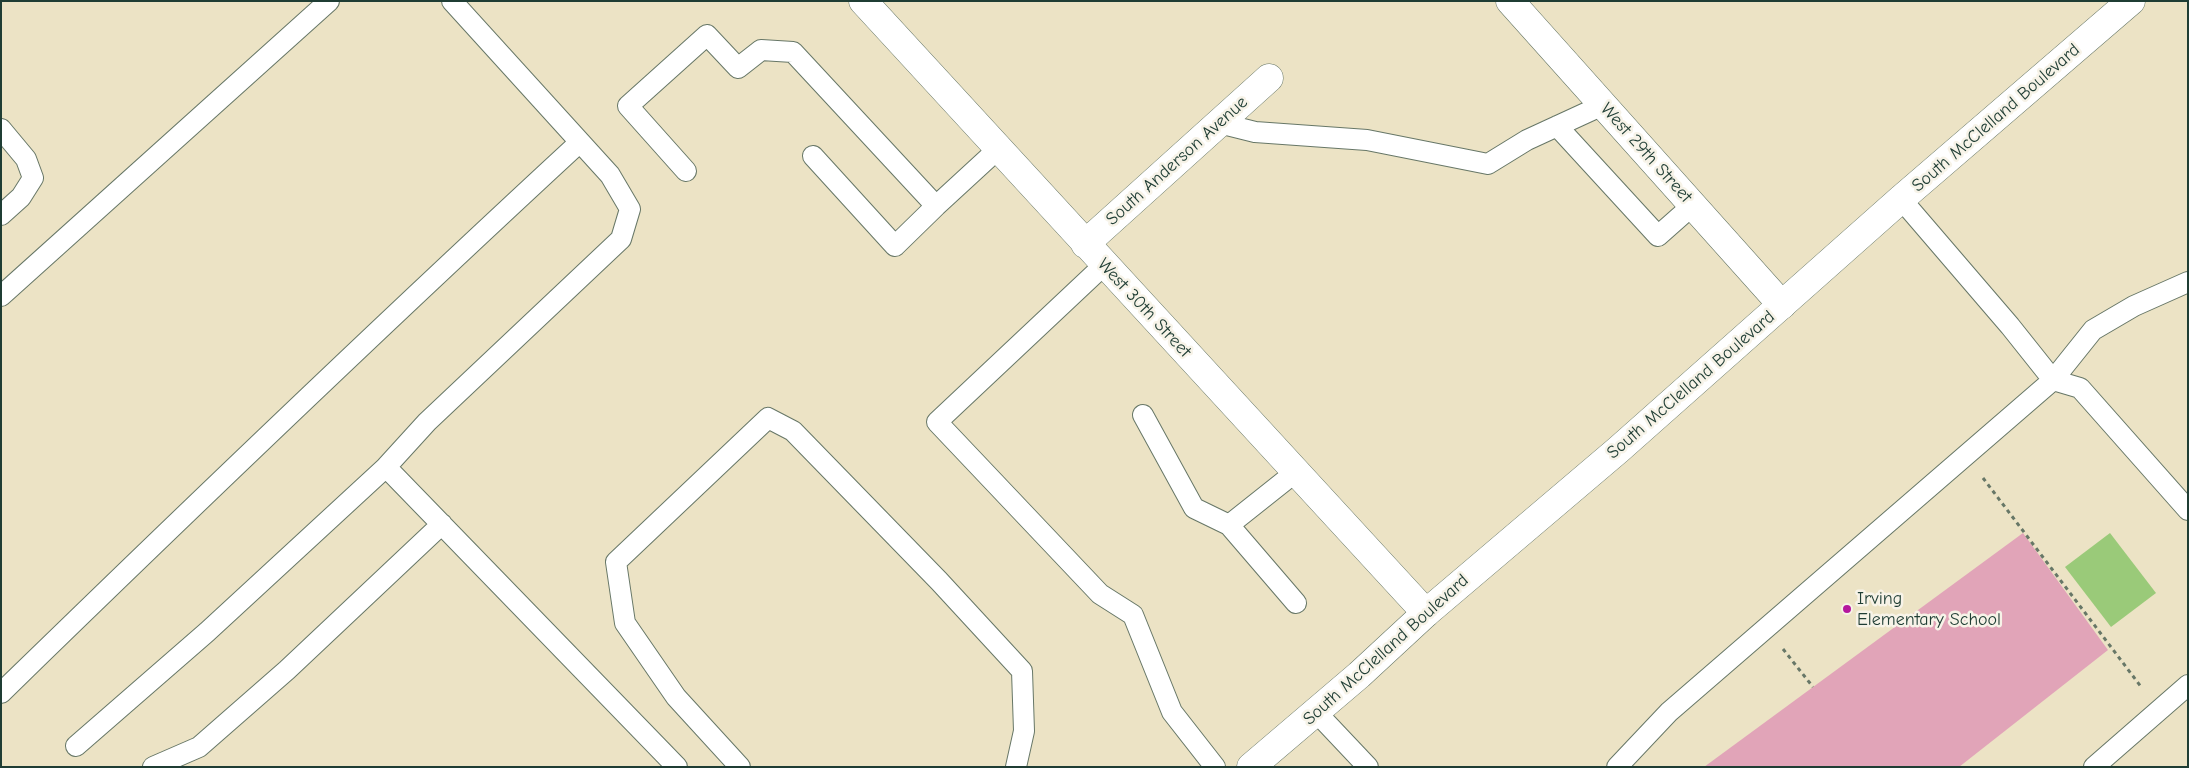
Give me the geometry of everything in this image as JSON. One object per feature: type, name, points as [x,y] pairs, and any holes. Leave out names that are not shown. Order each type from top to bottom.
[{"type":"street","name":"West 30th Street","points":[[863,1],[1426,613]]},
{"type":"street","name":"West 29th Street","points":[[1510,1],[1782,305]]},
{"type":"street","name":"South McClelland Boulevard","points":[[1251,767],[1316,712],[1426,613],[1611,456],[1901,199],[2131,1]]},
{"type":"street","name":"South Anderson Avenue","points":[[1085,244],[1269,78]]},
{"type":"lane","points":[[1,296],[329,1]]},
{"type":"lane","points":[[76,746],[207,632],[386,466],[427,422],[621,239],[630,209],[610,175],[452,1]]},
{"type":"lane","points":[[686,171],[628,106],[707,35],[738,68],[761,50],[793,52],[936,206]]},
{"type":"lane","points":[[1219,122],[1254,132],[1367,140],[1488,164],[1527,140],[1603,105]]},
{"type":"lane","points":[[1557,126],[1658,236],[1693,205]]},
{"type":"lane","points":[[1,129],[26,159],[33,178],[21,197],[1,215]]},
{"type":"lane","points":[[1,693],[434,276],[580,142]]},
{"type":"lane","points":[[813,156],[895,246],[998,149]]},
{"type":"lane","points":[[1901,199],[2010,326],[2053,380],[2080,388],[2188,510]]},
{"type":"lane","points":[[1104,265],[937,422],[1100,594],[1133,615],[1172,712],[1215,767]]},
{"type":"lane","points":[[1617,767],[1669,712],[2053,380],[2093,330],[2134,306],[2188,282]]},
{"type":"lane","points":[[1143,415],[1194,508],[1229,525],[1296,603]]},
{"type":"lane","points":[[740,767],[676,697],[625,623],[616,562],[768,418],[793,431],[939,581],[1022,671],[1024,731],[1016,767]]},
{"type":"lane","points":[[386,466],[677,767]]},
{"type":"lane","points":[[1229,525],[1297,472]]},
{"type":"lane","points":[[153,767],[199,747],[287,670],[442,524]]},
{"type":"lane","points":[[2094,767],[2188,685]]},
{"type":"lane","points":[[1316,712],[1368,767]]},
{"type":"path","points":[[1966,455],[2159,710]]},
{"type":"path","points":[[1783,648],[1813,687]]},
{"type":"green space","points":[[2110,533],[2156,593],[2111,627],[2065,567]]},
{"type":"building","points":[[2023,533],[2108,650],[1959,767],[1704,767]]},
{"type":"place","name":"Irving Elementary School","points":[[1847,609]]}]
